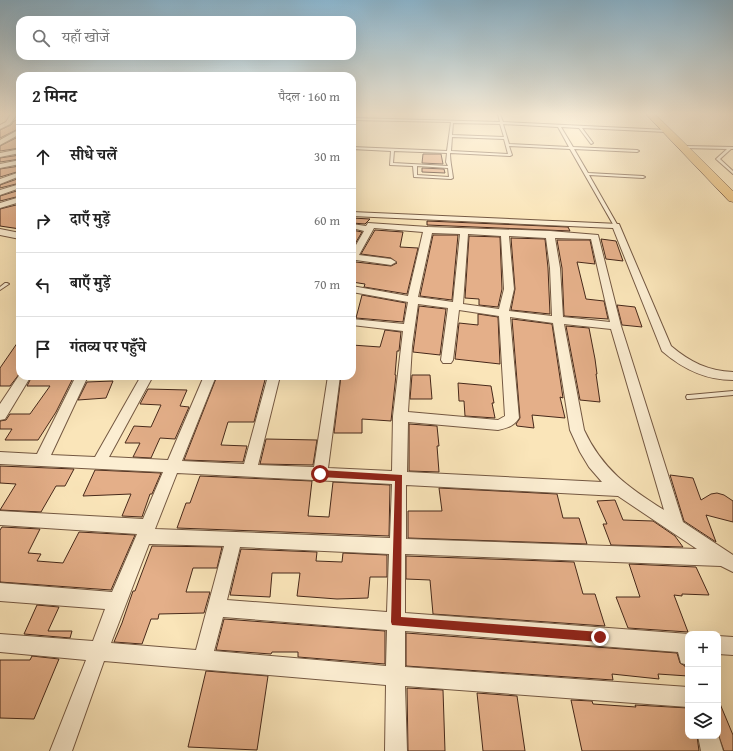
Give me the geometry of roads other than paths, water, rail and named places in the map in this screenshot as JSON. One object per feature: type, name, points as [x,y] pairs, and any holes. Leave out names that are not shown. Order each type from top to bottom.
[{"type":"main road","points":[[691,149],[733,185]]},
{"type":"main road","points":[[691,149],[733,198]]},
{"type":"street","points":[[0,155],[16,152]]},
{"type":"street","points":[[0,166],[16,165]]},
{"type":"street","points":[[0,171],[16,165]]},
{"type":"street","points":[[0,182],[16,176]]},
{"type":"street","points":[[0,193],[16,187]]},
{"type":"street","points":[[0,206],[16,200]]},
{"type":"street","points":[[356,214],[616,226],[666,348],[675,356],[697,370],[709,374],[733,376]]},
{"type":"street","points":[[356,252],[371,225],[428,230],[595,237],[616,326],[677,526]]},
{"type":"street","points":[[356,227],[368,229]]},
{"type":"street","points":[[396,751],[395,676],[400,416],[408,328],[428,230]]},
{"type":"street","points":[[447,360],[456,305],[464,231]]},
{"type":"street","points":[[0,232],[16,235]]},
{"type":"street","points":[[400,416],[498,425],[506,423],[512,418],[504,312],[509,289],[505,233]]},
{"type":"street","points":[[550,234],[555,268],[558,321],[577,430],[583,446],[597,467],[618,489],[677,526],[728,561]]},
{"type":"street","points":[[356,258],[391,262]]},
{"type":"street","points":[[356,290],[413,300],[456,305],[558,321],[616,326]]},
{"type":"street","points":[[356,322],[408,328]]},
{"type":"street","points":[[0,415],[22,380]]},
{"type":"street","points":[[41,460],[80,380]]},
{"type":"street","points":[[99,463],[145,380]]},
{"type":"street","points":[[61,751],[117,601],[208,380]]},
{"type":"street","points":[[250,470],[273,380]]},
{"type":"street","points":[[320,474],[333,380]]},
{"type":"street","points":[[0,458],[618,489]]},
{"type":"street","points":[[0,518],[234,539],[316,541],[728,561]]},
{"type":"street","points":[[203,659],[234,539]]},
{"type":"street","points":[[0,592],[117,601]]},
{"type":"street","points":[[216,608],[685,647]]},
{"type":"street","points":[[0,643],[395,676],[685,696]]},
{"type":"street","points":[[721,645],[733,646]]},
{"type":"street","points":[[709,739],[712,751]]},
{"type":"lane","points":[[373,149],[449,151],[510,155],[509,149]]},
{"type":"lane","points":[[572,149],[616,226]]},
{"type":"lane","points":[[584,149],[637,151]]},
{"type":"lane","points":[[730,149],[718,159],[733,173]]},
{"type":"lane","points":[[393,150],[391,164],[450,167]]},
{"type":"lane","points":[[415,166],[415,176],[451,178],[448,162],[449,151]]},
{"type":"lane","points":[[621,169],[626,176]]},
{"type":"lane","points":[[587,174],[643,177]]},
{"type":"lane","points":[[0,289],[7,284]]},
{"type":"lane","points":[[689,397],[733,394]]}]
